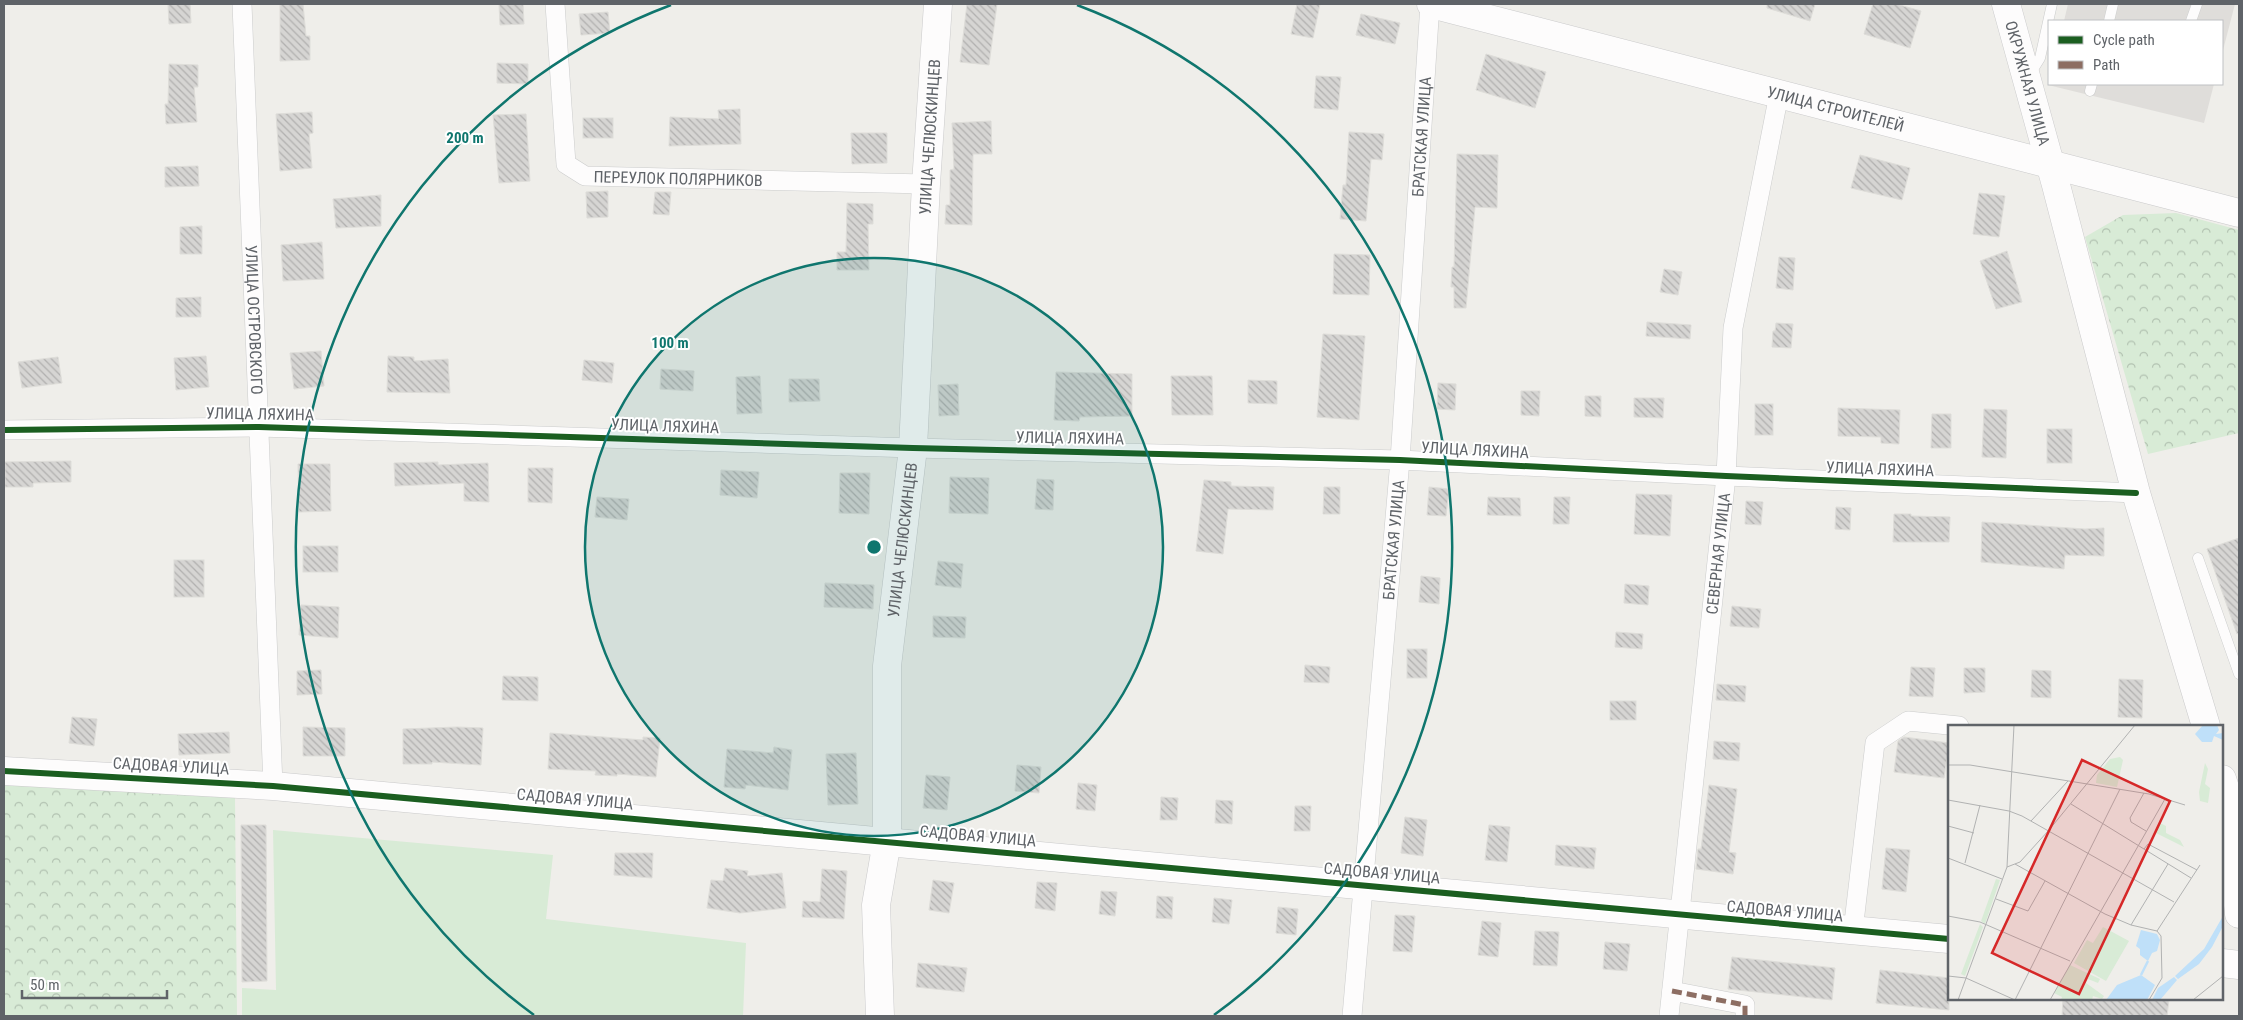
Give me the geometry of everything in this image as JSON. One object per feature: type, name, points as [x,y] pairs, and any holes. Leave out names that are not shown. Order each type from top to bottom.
[{"type":"street","name":"УЛИЦА ОСТРОВСКОГО","points":[[242,4],[273,786]]},
{"type":"street","name":"ПЕРЕУЛОК ПОЛЯРНИКОВ","points":[[555,4],[566,164],[585,176],[926,184]]},
{"type":"street","name":"УЛИЦА ЧЕЛЮСКИНЦЕВ","points":[[880,1016],[876,905],[887,842],[887,666],[913,448],[926,184],[938,4]]},
{"type":"street","name":"УЛИЦА СТРОИТЕЛЕЙ","points":[[1431,4],[2239,213]]},
{"type":"street","name":"БРАТСКАЯ УЛИЦА","points":[[1352,1016],[1400,460],[1431,4]]},
{"type":"street","name":"ОКРУЖНАЯ УЛИЦА","points":[[2006,4],[2050,163],[2136,493],[2206,725]]},
{"type":"street","name":"СЕВЕРНАЯ УЛИЦА","points":[[1669,1016],[1726,476],[1733,328],[1779,94]]},
{"type":"street","name":"УЛИЦА ЛЯХИНА","points":[[4,430],[259,427],[913,448],[1400,460],[2136,493]]},
{"type":"street","points":[[1853,931],[1875,743],[1908,722],[1948,725]]},
{"type":"street","name":"САДОВАЯ УЛИЦА","points":[[4,771],[273,786],[1364,885],[1680,916],[1948,939]]},
{"type":"street","points":[[2229,786],[2239,914]]},
{"type":"street","points":[[2223,963],[2239,964]]},
{"type":"street","points":[[1672,991],[1745,1005],[1745,1016]]},
{"type":"lane","points":[[2048,20],[2052,4]]},
{"type":"lane","points":[[2108,20],[2113,4]]},
{"type":"lane","points":[[2191,20],[2196,4]]},
{"type":"lane","points":[[2027,78],[2040,58],[2048,22]]},
{"type":"lane","points":[[2198,558],[2239,674]]},
{"type":"shaded area","points":[[2068,4],[2235,4],[2223,50],[2223,20],[2064,20]]},
{"type":"shaded area","points":[[2048,85],[2214,85],[2204,123]]},
{"type":"green space","points":[[2176,213],[2239,230],[2239,433],[2148,454],[2085,237],[2123,215]]},
{"type":"green space","points":[[4,782],[235,796],[237,1016],[4,1016]]},
{"type":"green space","points":[[273,830],[553,855],[546,919],[746,943],[743,1016],[242,1016],[242,988],[276,990]]},
{"type":"building","points":[[168,4],[190,4],[191,23],[169,24]]},
{"type":"building","points":[[280,4],[303,4],[306,36],[310,36],[310,60],[280,61]]},
{"type":"building","points":[[499,4],[523,4],[524,24],[500,25]]},
{"type":"building","points":[[967,4],[997,4],[989,65],[960,62]]},
{"type":"building","points":[[1297,4],[1320,4],[1313,38],[1291,34]]},
{"type":"building","points":[[1767,4],[1815,4],[1810,21],[1767,8]]},
{"type":"building","points":[[1873,4],[1896,4],[1921,11],[1910,48],[1864,34]]},
{"type":"building","points":[[608,12],[610,33],[581,35],[579,14]]},
{"type":"building","points":[[1361,14],[1400,23],[1395,44],[1356,35]]},
{"type":"building","points":[[1486,54],[1546,72],[1535,108],[1476,90]]},
{"type":"building","points":[[497,63],[528,64],[528,84],[497,83]]},
{"type":"building","points":[[169,64],[198,65],[198,87],[194,87],[197,122],[166,124],[165,104],[168,104]]},
{"type":"building","points":[[1316,76],[1341,77],[1338,110],[1314,108]]},
{"type":"building","points":[[740,109],[741,144],[669,146],[670,117],[719,119],[718,110]]},
{"type":"building","points":[[312,112],[313,133],[309,134],[312,168],[280,171],[276,114]]},
{"type":"building","points":[[526,114],[530,181],[499,183],[493,115]]},
{"type":"building","points":[[583,118],[613,118],[613,138],[583,138]]},
{"type":"building","points":[[991,121],[992,154],[973,154],[972,225],[945,224],[946,205],[950,205],[950,170],[954,169],[952,123]]},
{"type":"building","points":[[1349,132],[1384,134],[1382,160],[1371,159],[1366,221],[1340,219],[1343,185],[1346,185]]},
{"type":"building","points":[[851,133],[887,133],[887,163],[852,164]]},
{"type":"building","points":[[1457,154],[1498,155],[1497,208],[1475,207],[1466,308],[1454,308],[1454,287],[1451,287],[1452,267],[1454,267]]},
{"type":"building","points":[[1860,155],[1910,168],[1902,200],[1851,188]]},
{"type":"building","points":[[198,166],[199,186],[165,187],[165,167]]},
{"type":"building","points":[[608,191],[608,217],[587,218],[586,192]]},
{"type":"building","points":[[655,192],[671,192],[669,215],[653,214]]},
{"type":"building","points":[[1979,193],[2005,196],[1999,237],[1973,234]]},
{"type":"building","points":[[381,195],[381,226],[336,228],[333,199]]},
{"type":"building","points":[[847,203],[873,204],[873,224],[868,224],[869,270],[837,270],[837,252],[846,252]]},
{"type":"building","points":[[202,226],[202,254],[180,254],[180,227]]},
{"type":"building","points":[[322,242],[324,279],[283,281],[281,245]]},
{"type":"building","points":[[2007,251],[2022,302],[1996,309],[1980,261]]},
{"type":"building","points":[[1334,254],[1370,255],[1369,295],[1333,294]]},
{"type":"building","points":[[1779,257],[1795,258],[1793,290],[1776,288]]},
{"type":"building","points":[[1664,269],[1682,272],[1678,295],[1660,292]]},
{"type":"building","points":[[201,297],[201,317],[176,317],[176,298]]},
{"type":"building","points":[[1647,322],[1691,325],[1690,339],[1646,336]]},
{"type":"building","points":[[1776,323],[1793,324],[1791,348],[1772,347],[1773,331],[1775,331]]},
{"type":"building","points":[[1323,334],[1365,336],[1359,420],[1317,417]]},
{"type":"building","points":[[321,351],[324,386],[294,389],[290,353]]},
{"type":"building","points":[[206,356],[209,387],[176,390],[174,358]]},
{"type":"building","points":[[388,356],[414,357],[414,361],[448,359],[450,393],[387,392]]},
{"type":"building","points":[[58,357],[62,383],[22,388],[18,362]]},
{"type":"building","points":[[584,360],[614,363],[612,383],[582,380]]},
{"type":"building","points":[[661,369],[694,371],[693,391],[660,389]]},
{"type":"building","points":[[1056,372],[1132,374],[1132,416],[1080,417],[1079,421],[1054,420]]},
{"type":"building","points":[[760,376],[762,413],[737,414],[736,377]]},
{"type":"building","points":[[1171,376],[1212,376],[1213,415],[1172,415]]},
{"type":"building","points":[[789,379],[819,379],[820,401],[789,402]]},
{"type":"building","points":[[1248,380],[1277,381],[1277,404],[1248,403]]},
{"type":"building","points":[[1438,383],[1456,384],[1455,410],[1437,409]]},
{"type":"building","points":[[958,384],[959,415],[939,416],[938,385]]},
{"type":"building","points":[[1521,391],[1540,391],[1539,416],[1521,415]]},
{"type":"building","points":[[1585,396],[1601,396],[1601,417],[1585,416]]},
{"type":"building","points":[[1634,398],[1664,398],[1663,418],[1634,417]]},
{"type":"building","points":[[1755,404],[1773,404],[1773,435],[1755,435]]},
{"type":"building","points":[[1838,408],[1900,410],[1899,444],[1881,443],[1881,437],[1838,436]]},
{"type":"building","points":[[1984,409],[2007,410],[2006,458],[1982,457]]},
{"type":"building","points":[[1932,414],[1951,414],[1951,448],[1931,448]]},
{"type":"building","points":[[2047,429],[2072,429],[2072,463],[2047,463]]},
{"type":"building","points":[[71,461],[71,482],[33,483],[33,487],[5,487],[5,462]]},
{"type":"building","points":[[438,462],[438,465],[488,463],[489,502],[464,501],[464,483],[395,486],[394,463]]},
{"type":"building","points":[[298,464],[330,464],[331,511],[299,512]]},
{"type":"building","points":[[528,468],[553,468],[552,503],[528,502]]},
{"type":"building","points":[[721,470],[759,472],[757,498],[720,495]]},
{"type":"building","points":[[840,473],[870,473],[869,514],[839,513]]},
{"type":"building","points":[[950,477],[989,478],[988,514],[949,513]]},
{"type":"building","points":[[1037,479],[1054,480],[1053,510],[1035,509]]},
{"type":"building","points":[[1204,480],[1231,482],[1231,486],[1274,487],[1273,510],[1228,509],[1223,554],[1196,551]]},
{"type":"building","points":[[1324,487],[1340,487],[1340,514],[1323,514]]},
{"type":"building","points":[[1429,487],[1449,489],[1446,516],[1427,515]]},
{"type":"building","points":[[1636,494],[1672,495],[1670,536],[1634,534]]},
{"type":"building","points":[[597,497],[629,499],[627,520],[595,517]]},
{"type":"building","points":[[1488,497],[1520,498],[1521,516],[1487,515]]},
{"type":"building","points":[[1554,497],[1570,497],[1569,524],[1553,524]]},
{"type":"building","points":[[1746,501],[1763,502],[1761,525],[1745,524]]},
{"type":"building","points":[[1836,507],[1851,508],[1850,530],[1835,529]]},
{"type":"building","points":[[1894,514],[1950,517],[1949,542],[1893,542]]},
{"type":"building","points":[[1982,522],[2085,529],[2104,528],[2104,556],[2065,555],[2064,569],[1981,562]]},
{"type":"building","points":[[2239,538],[2239,633],[2237,634],[2207,549]]},
{"type":"building","points":[[303,546],[338,546],[338,572],[303,572]]},
{"type":"building","points":[[174,560],[204,560],[204,597],[174,597]]},
{"type":"building","points":[[938,561],[963,564],[961,588],[935,585]]},
{"type":"building","points":[[1421,576],[1440,578],[1439,604],[1419,602]]},
{"type":"building","points":[[825,583],[874,585],[873,609],[824,607]]},
{"type":"building","points":[[1625,584],[1649,586],[1648,605],[1624,603]]},
{"type":"building","points":[[301,605],[339,607],[338,638],[299,635]]},
{"type":"building","points":[[1732,606],[1761,609],[1759,628],[1730,626]]},
{"type":"building","points":[[933,616],[966,617],[965,638],[933,637]]},
{"type":"building","points":[[1616,632],[1643,634],[1642,649],[1615,647]]},
{"type":"building","points":[[1407,649],[1427,649],[1427,678],[1407,678]]},
{"type":"building","points":[[1305,665],[1330,667],[1329,683],[1304,682]]},
{"type":"building","points":[[1911,667],[1935,668],[1933,697],[1909,696]]},
{"type":"building","points":[[1964,668],[1985,668],[1985,692],[1964,693]]},
{"type":"building","points":[[321,670],[322,694],[297,695],[297,671]]},
{"type":"building","points":[[2032,670],[2051,671],[2051,698],[2031,697]]},
{"type":"building","points":[[503,676],[538,677],[538,701],[502,700]]},
{"type":"building","points":[[2119,679],[2143,680],[2142,718],[2118,717]]},
{"type":"building","points":[[1717,684],[1746,686],[1745,702],[1716,700]]},
{"type":"building","points":[[1610,701],[1636,701],[1636,720],[1610,720]]},
{"type":"building","points":[[72,717],[97,719],[94,746],[69,743]]},
{"type":"building","points":[[303,727],[345,728],[345,756],[303,756]]},
{"type":"building","points":[[483,728],[481,765],[432,762],[432,764],[403,764],[403,729]]},
{"type":"building","points":[[229,732],[230,753],[179,755],[178,734]]},
{"type":"building","points":[[550,733],[643,740],[643,737],[660,738],[656,777],[617,774],[617,776],[595,775],[596,771],[548,769]]},
{"type":"building","points":[[1904,737],[1948,743],[1944,778],[1894,772],[1898,741]]},
{"type":"building","points":[[1714,741],[1740,743],[1739,761],[1713,759]]},
{"type":"building","points":[[774,747],[792,750],[788,790],[746,785],[745,789],[724,787],[727,749],[773,753]]},
{"type":"building","points":[[856,753],[858,804],[828,805],[826,754]]},
{"type":"building","points":[[1017,765],[1041,767],[1039,793],[1015,791]]},
{"type":"building","points":[[926,775],[950,777],[947,810],[923,808]]},
{"type":"building","points":[[1078,783],[1097,785],[1095,811],[1076,809]]},
{"type":"building","points":[[1709,785],[1737,789],[1729,852],[1736,853],[1733,874],[1696,869],[1698,849],[1701,849]]},
{"type":"building","points":[[1161,797],[1178,798],[1177,820],[1160,820]]},
{"type":"building","points":[[1216,800],[1233,801],[1232,824],[1215,823]]},
{"type":"building","points":[[1295,806],[1311,806],[1310,831],[1294,831]]},
{"type":"building","points":[[1405,817],[1427,820],[1423,856],[1401,853]]},
{"type":"building","points":[[241,825],[266,825],[267,981],[242,982]]},
{"type":"building","points":[[1489,825],[1510,827],[1507,862],[1485,860]]},
{"type":"building","points":[[1556,845],[1596,848],[1594,869],[1555,865]]},
{"type":"building","points":[[1886,848],[1910,850],[1906,892],[1882,889]]},
{"type":"building","points":[[615,853],[653,853],[652,878],[614,875]]},
{"type":"building","points":[[725,868],[748,871],[747,876],[782,873],[786,908],[740,913],[707,908],[711,880],[723,881]]},
{"type":"building","points":[[822,869],[847,871],[844,919],[802,917],[803,901],[820,902]]},
{"type":"building","points":[[933,880],[954,883],[949,913],[929,910]]},
{"type":"building","points":[[1037,882],[1057,883],[1055,911],[1035,908]]},
{"type":"building","points":[[1101,891],[1117,892],[1115,916],[1099,914]]},
{"type":"building","points":[[1157,896],[1173,897],[1172,919],[1156,918]]},
{"type":"building","points":[[1214,898],[1232,900],[1229,924],[1212,922]]},
{"type":"building","points":[[1278,907],[1298,909],[1296,935],[1276,933]]},
{"type":"building","points":[[1395,915],[1415,916],[1412,952],[1393,951]]},
{"type":"building","points":[[1482,921],[1501,923],[1498,957],[1478,955]]},
{"type":"building","points":[[1535,931],[1559,932],[1557,966],[1533,965]]},
{"type":"building","points":[[1605,942],[1630,944],[1627,971],[1603,969]]},
{"type":"building","points":[[1732,957],[1835,968],[1832,1000],[1728,989]]},
{"type":"building","points":[[918,963],[967,968],[964,992],[916,987]]},
{"type":"building","points":[[1880,970],[1948,978],[1949,1010],[1876,1003]]},
{"type":"building","points":[[2063,1000],[2169,1000],[2167,1016],[2062,1016]]},
{"type":"marked path","points":[[1672,991],[1745,1005],[1745,1016]]},
{"type":"cycle path","points":[[4,430],[259,427],[913,448],[1400,460],[2136,493]]},
{"type":"cycle path","points":[[4,771],[273,786],[1948,939]]}]
